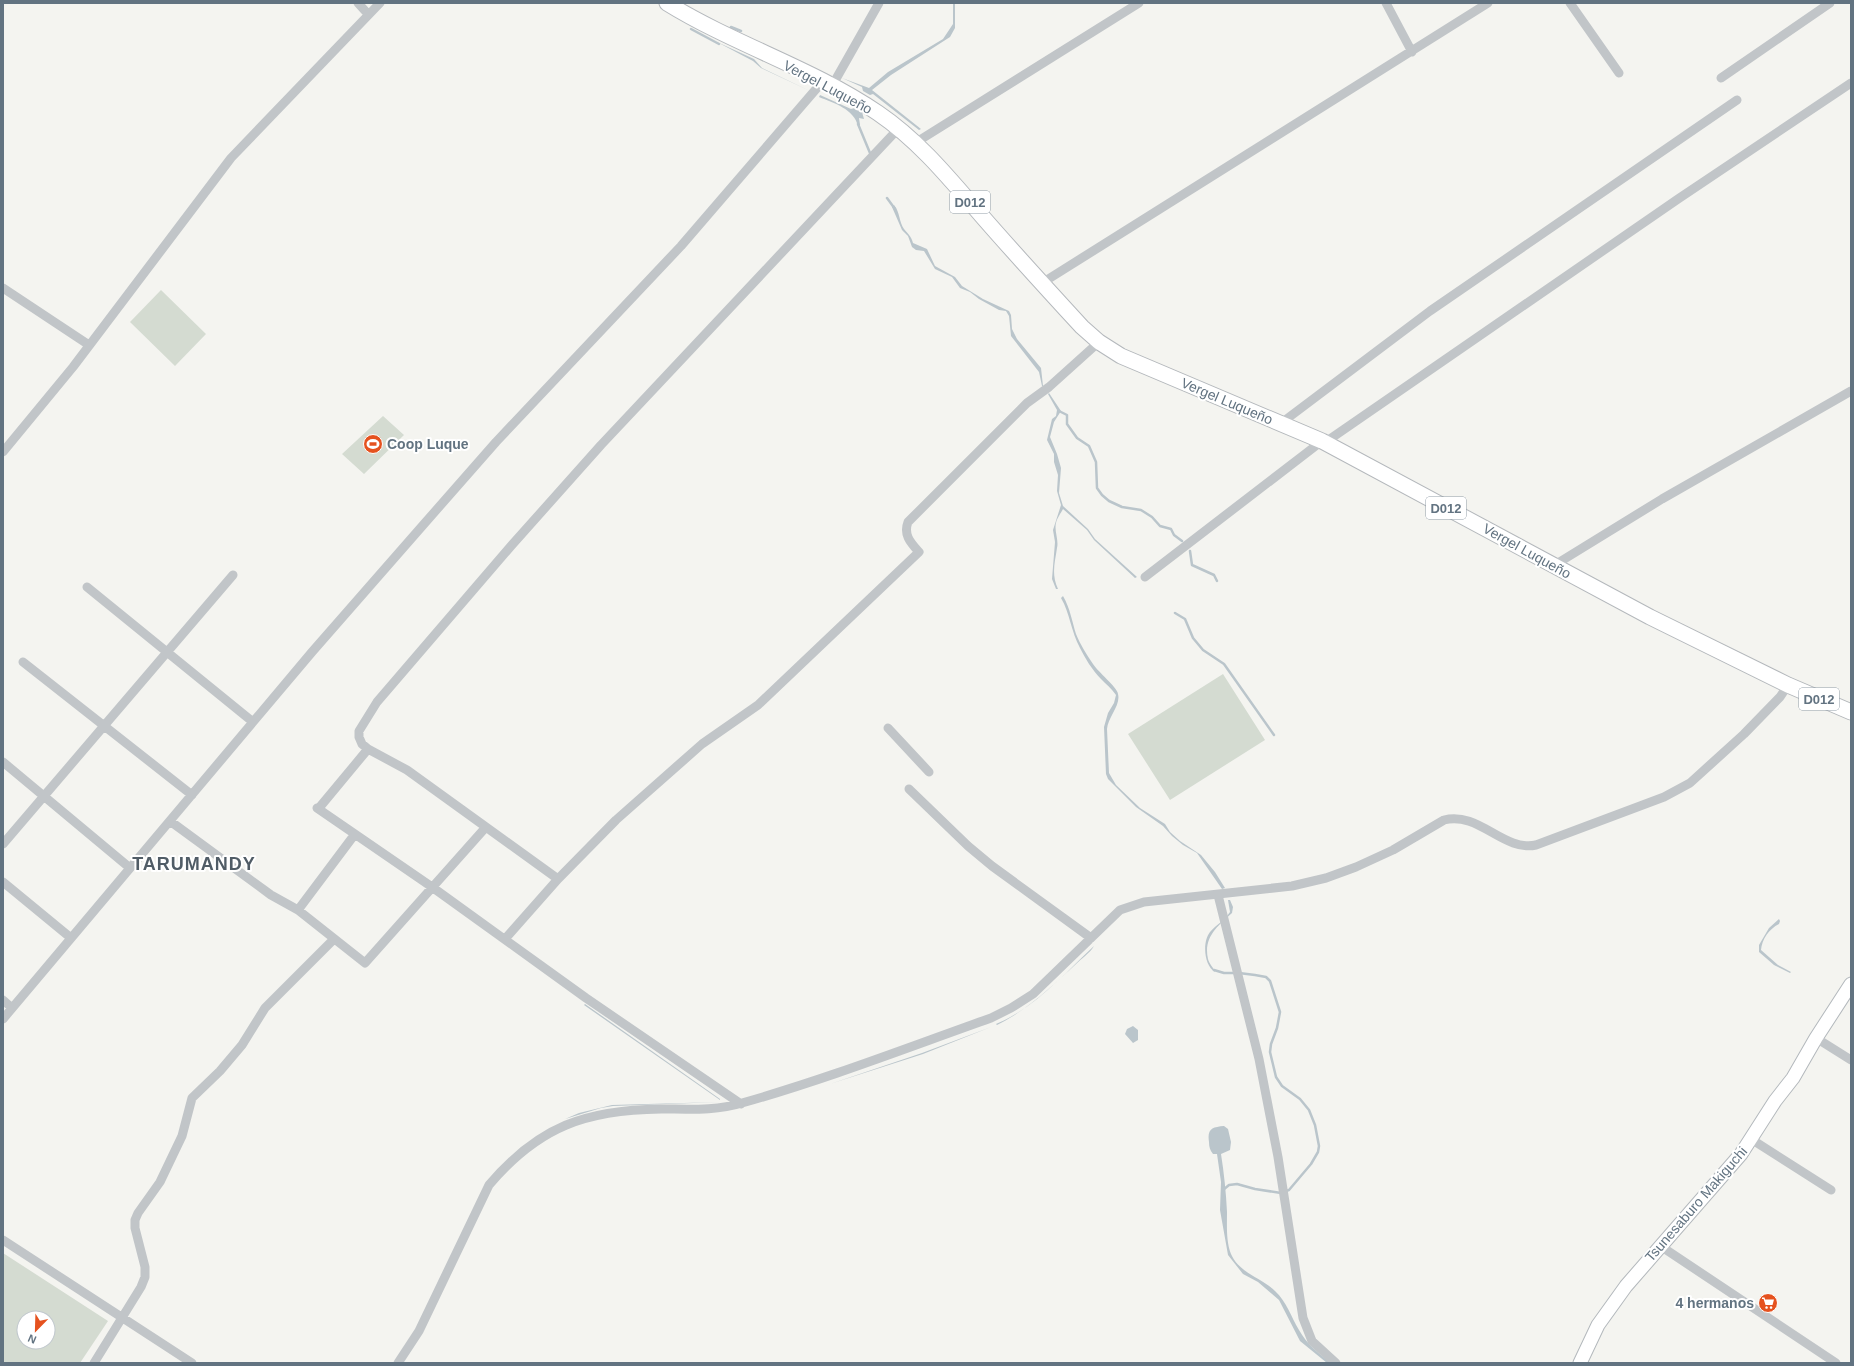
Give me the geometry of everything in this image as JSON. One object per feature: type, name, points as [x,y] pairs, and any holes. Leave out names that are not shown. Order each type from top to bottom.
[{"type":"main road","name":"Vergel Luqueño","points":[[667,3],[719,32],[828,84],[859,101],[898,128],[944,173],[1082,327],[1099,342],[1121,356],[1322,441],[1650,617],[1788,685],[1851,712]]},
{"type":"street","points":[[358,3],[368,14]]},
{"type":"street","points":[[3,452],[89,345],[230,158],[380,3]]},
{"type":"street","points":[[3,1019],[317,646],[496,442],[681,246],[828,84],[879,3]]},
{"type":"street","points":[[915,143],[1139,3]]},
{"type":"street","points":[[1386,3],[1412,52]]},
{"type":"street","points":[[1042,284],[1488,3]]},
{"type":"street","points":[[1570,3],[1619,73]]},
{"type":"street","points":[[1721,78],[1830,3]]},
{"type":"street","points":[[1144,577],[1322,441],[1330,439],[1851,83]]},
{"type":"street","points":[[1280,424],[1430,311],[1737,100]]},
{"type":"street","points":[[558,879],[407,770],[368,749],[362,744],[359,737],[359,732],[377,702],[511,546],[601,446],[898,128]]},
{"type":"street","points":[[3,288],[89,345]]},
{"type":"street","points":[[505,939],[558,879],[616,820],[702,744],[758,705],[897,575],[919,552],[908,538],[906,532],[908,522],[1027,403],[1049,387],[1099,342]]},
{"type":"street","points":[[1553,566],[1662,499],[1851,391]]},
{"type":"street","points":[[3,844],[233,575]]},
{"type":"street","points":[[87,587],[253,722]]},
{"type":"street","points":[[23,662],[192,795]]},
{"type":"street","points":[[398,1363],[419,1331],[489,1185],[506,1165],[527,1148],[566,1124],[606,1112],[642,1109],[721,1108],[741,1104],[840,1072],[991,1018],[1011,1008],[1033,994],[1120,910],[1144,902],[1292,886],[1326,878],[1356,867],[1393,850],[1444,820],[1452,818],[1470,821],[1520,846],[1536,845],[1664,797],[1690,783],[1744,734],[1780,697],[1788,685]]},
{"type":"street","points":[[888,728],[929,772]]},
{"type":"street","points":[[368,749],[318,808],[432,887],[586,998],[741,1104]]},
{"type":"street","points":[[3,762],[130,868]]},
{"type":"street","points":[[909,789],[968,846],[992,866],[1091,938]]},
{"type":"street","points":[[170,821],[271,895],[298,910],[365,963],[486,827]]},
{"type":"street","points":[[298,910],[355,834]]},
{"type":"street","points":[[3,882],[71,938]]},
{"type":"street","points":[[1218,895],[1259,1059],[1278,1157],[1303,1318],[1312,1341],[1336,1363]]},
{"type":"street","points":[[94,1363],[141,1288],[145,1277],[145,1267],[135,1228],[135,1220],[138,1213],[160,1182],[182,1136],[192,1098],[220,1071],[242,1045],[265,1008],[334,939]]},
{"type":"street","name":"Tsunesaburo Makiguchi","points":[[1585,1361],[1598,1325],[1606,1313],[1659,1246],[1725,1174],[1751,1139],[1775,1101],[1793,1078],[1816,1038],[1851,984]]},
{"type":"street","points":[[3,1000],[12,1008]]},
{"type":"street","points":[[1816,1038],[1851,1060]]},
{"type":"street","points":[[1751,1139],[1831,1190]]},
{"type":"street","points":[[3,1240],[192,1363]]},
{"type":"street","points":[[1659,1246],[1836,1363]]},
{"type":"shaded area","points":[[953,3],[955,3],[955,28],[950,37],[891,75],[872,90],[921,129],[919,130],[873,94],[870,95],[863,91],[862,87],[842,78],[869,88],[888,72],[943,39],[953,24]]},
{"type":"shaded area","points":[[717,42],[754,59],[762,68],[810,91],[761,68],[753,61]]},
{"type":"shaded area","points":[[820,95],[851,109],[855,108],[862,112],[864,119],[859,118],[860,125],[858,126],[856,120],[848,111],[837,104],[819,97]]},
{"type":"shaded area","points":[[894,205],[902,226],[913,243],[927,249],[935,266],[955,277],[962,286],[983,299],[1009,311],[1011,315],[1012,329],[1017,339],[1041,368],[1043,386],[1039,372],[1011,336],[1009,316],[1006,311],[999,310],[979,299],[970,292],[960,288],[952,277],[935,269],[924,251],[916,250],[912,247],[908,236],[902,230],[892,207]]},
{"type":"shaded area","points":[[161,290],[206,334],[175,366],[130,322]]},
{"type":"shaded area","points":[[1049,393],[1061,411],[1054,422],[1050,437],[1061,468],[1059,493],[1063,506],[1088,529],[1095,539],[1137,577],[1135,578],[1094,540],[1087,530],[1063,509],[1057,519],[1056,526],[1057,545],[1054,573],[1058,589],[1056,589],[1052,579],[1055,542],[1053,530],[1061,505],[1057,491],[1058,475],[1054,462],[1054,454],[1047,440],[1052,419],[1056,416],[1057,410],[1048,394]]},
{"type":"shaded area","name":"Coop Luque","points":[[383,416],[404,435],[364,474],[342,454]]},
{"type":"shaded area","points":[[1063,596],[1076,634],[1088,657],[1095,667],[1114,687],[1118,694],[1118,702],[1107,729],[1109,773],[1116,785],[1140,808],[1165,824],[1170,832],[1180,841],[1201,855],[1215,872],[1225,888],[1222,889],[1197,853],[1183,845],[1163,826],[1136,807],[1108,779],[1106,774],[1104,727],[1116,695],[1095,672],[1082,652],[1074,636],[1061,598]]},
{"type":"shaded area","points":[[1223,674],[1265,740],[1170,800],[1128,734]]},
{"type":"shaded area","points":[[1228,900],[1230,900],[1233,907],[1232,913],[1217,927],[1208,944],[1207,951],[1209,963],[1215,972],[1208,965],[1205,947],[1207,936],[1226,918],[1230,912]]},
{"type":"shaded area","points":[[1779,919],[1779,924],[1764,938],[1761,950],[1778,965],[1791,972],[1790,973],[1774,965],[1759,952],[1759,945],[1769,928]]},
{"type":"shaded area","points":[[1094,946],[1088,953],[1062,977]]},
{"type":"shaded area","points":[[1062,977],[1036,1000],[1022,1010],[1038,998]]},
{"type":"shaded area","points":[[585,1004],[720,1099],[720,1100],[584,1005]]},
{"type":"shaded area","points":[[1022,1010],[997,1025],[996,1024],[1010,1017]]},
{"type":"shaded area","points":[[1133,1026],[1138,1030],[1138,1040],[1133,1043],[1125,1034],[1127,1029]]},
{"type":"shaded area","points":[[991,1027],[923,1054],[830,1084],[922,1053]]},
{"type":"shaded area","points":[[720,1102],[613,1106],[601,1108],[565,1119],[579,1113],[612,1105]]},
{"type":"shaded area","points":[[1224,1126],[1228,1129],[1231,1142],[1230,1150],[1221,1154],[1226,1197],[1229,1249],[1231,1254],[1239,1266],[1270,1286],[1279,1295],[1302,1335],[1317,1352],[1331,1363],[1327,1363],[1300,1341],[1279,1300],[1258,1282],[1243,1274],[1228,1255],[1220,1210],[1221,1182],[1217,1154],[1213,1154],[1209,1147],[1210,1131],[1213,1128]]},
{"type":"shaded area","points":[[3,1253],[108,1321],[80,1363],[3,1363]]},
{"type":"waterway","points":[[731,27],[741,31]]},
{"type":"waterway","points":[[691,29],[719,44]]},
{"type":"waterway","points":[[858,124],[870,153]]},
{"type":"waterway","points":[[887,198],[895,209]]},
{"type":"waterway","points":[[1059,411],[1067,415],[1067,424],[1077,438],[1089,446],[1096,462],[1097,488],[1102,495],[1109,501],[1122,507],[1141,510],[1152,517],[1160,526],[1171,529],[1174,535],[1182,541]]},
{"type":"waterway","points":[[1190,551],[1192,565],[1214,575],[1217,581]]},
{"type":"waterway","points":[[1175,613],[1185,619],[1193,638],[1203,650],[1224,664],[1274,735]]},
{"type":"waterway","points":[[1214,970],[1224,973],[1235,973]]},
{"type":"waterway","points":[[1239,973],[1266,977],[1270,981],[1280,1012],[1270,1052],[1276,1077],[1282,1086],[1300,1099],[1309,1110],[1315,1125],[1319,1146],[1318,1152],[1311,1164],[1289,1190],[1286,1191]]},
{"type":"waterway","points":[[1223,1190],[1229,1185],[1237,1184],[1255,1189],[1281,1193]]},
{"type":"place","name":"Coop Luque","points":[[373,444]]},
{"type":"place","name":"4 hermanos","points":[[1768,1303]]},
{"type":"district","name":"TARUMANDY","points":[[194,864]]}]
